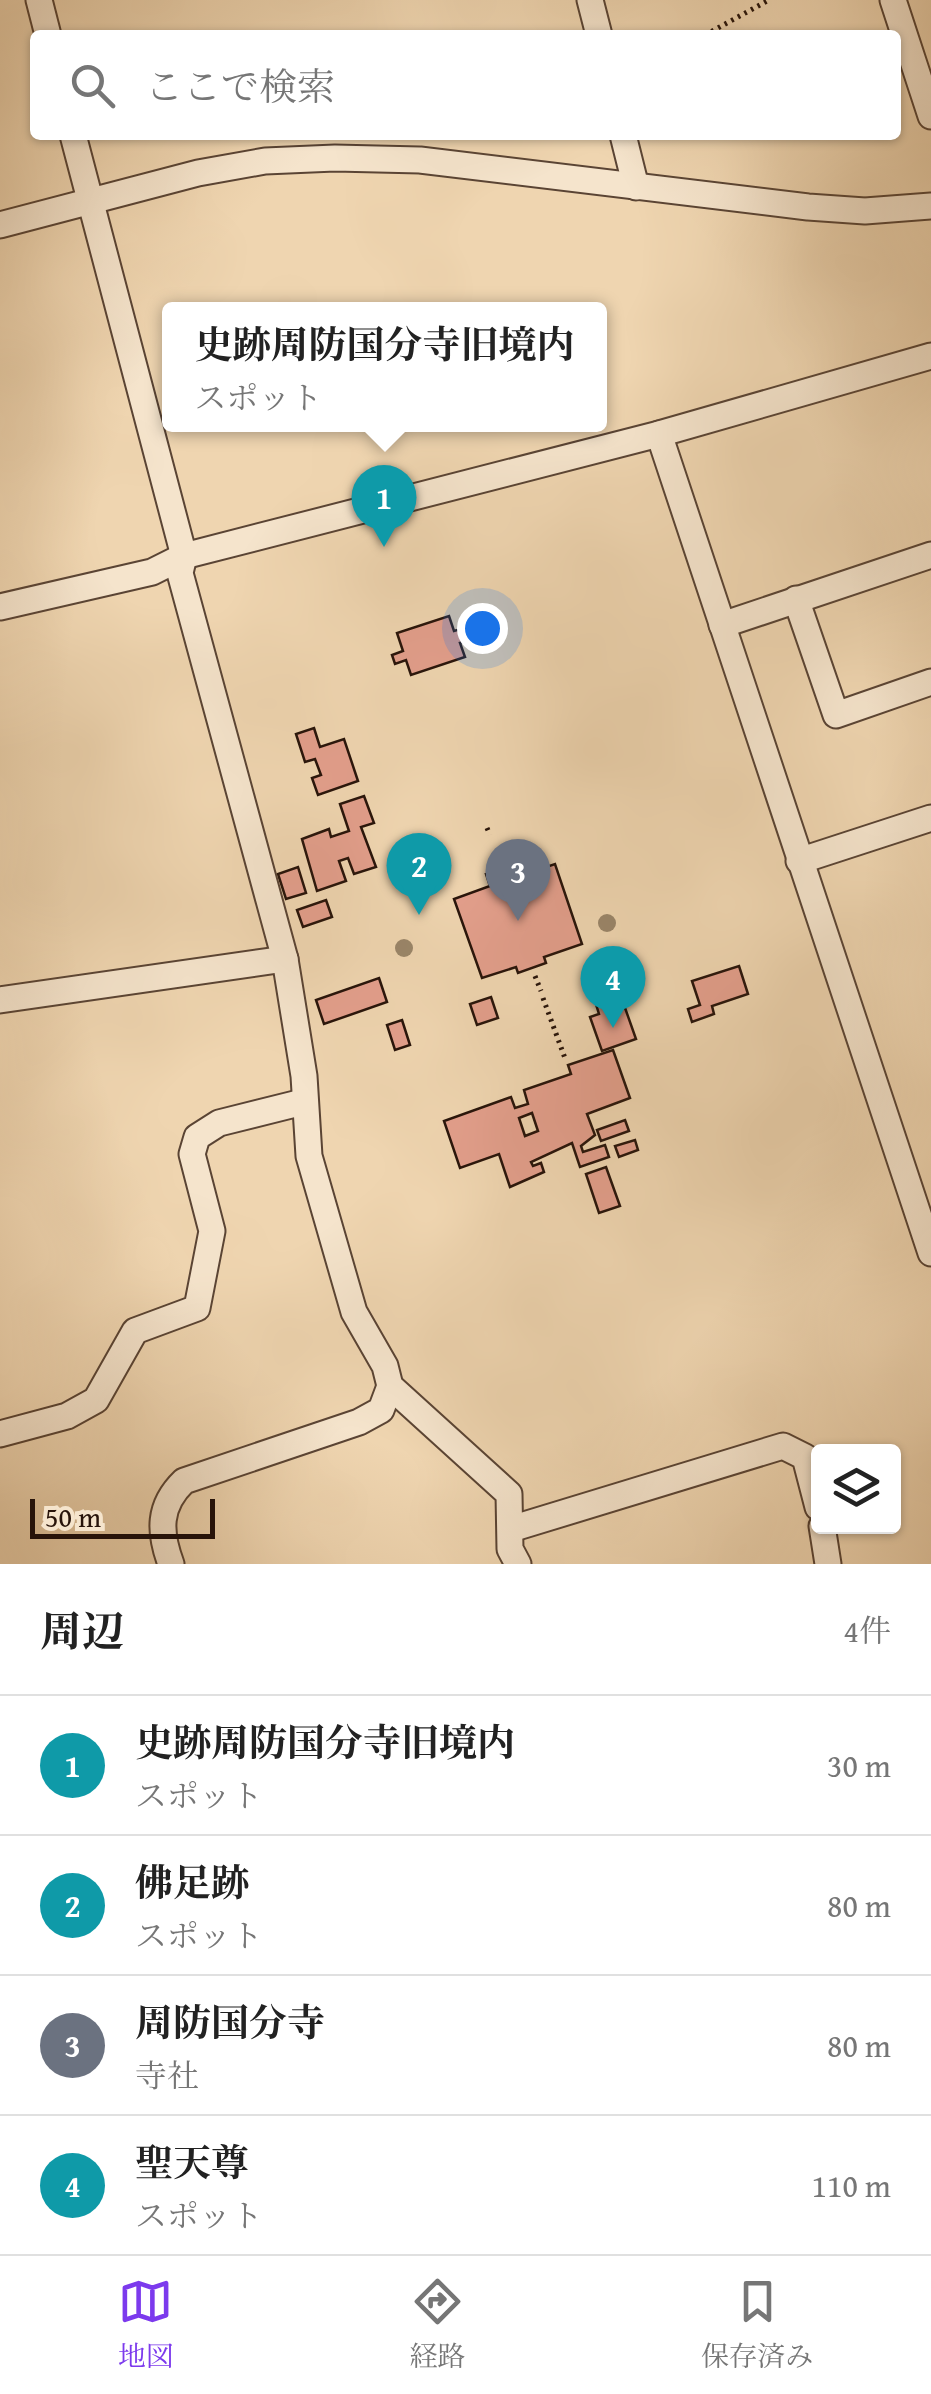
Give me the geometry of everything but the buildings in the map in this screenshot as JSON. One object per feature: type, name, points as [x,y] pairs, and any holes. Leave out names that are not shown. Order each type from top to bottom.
[{"type":"street","points":[[39,0],[47,30]]},
{"type":"street","points":[[590,0],[598,30]]},
{"type":"street","points":[[893,0],[931,116]]},
{"type":"street","points":[[74,140],[184,556],[180,574],[285,959],[304,1076],[309,1156],[354,1312],[385,1366],[390,1386],[509,1494],[510,1549],[518,1564]]},
{"type":"street","points":[[625,140],[636,187]]},
{"type":"street","points":[[0,225],[248,164],[335,158],[420,160],[827,208],[931,206]]},
{"type":"street","points":[[0,608],[152,572],[184,556],[659,434],[931,356]]},
{"type":"street","points":[[659,434],[931,1253]]},
{"type":"street","points":[[722,625],[931,555]]},
{"type":"street","points":[[796,599],[836,715],[931,682]]},
{"type":"street","points":[[799,861],[931,818]]},
{"type":"street","points":[[0,1000],[285,959]]},
{"type":"street","points":[[0,1434],[67,1416],[96,1400],[136,1332],[197,1308],[212,1231],[192,1154],[198,1136],[219,1123],[303,1102]]},
{"type":"street","points":[[171,1564],[162,1534],[162,1514],[168,1496],[184,1481],[359,1422],[381,1410],[390,1386]]},
{"type":"street","points":[[512,1529],[783,1446],[805,1457],[811,1481]]},
{"type":"street","points":[[823,1534],[828,1564]]},
{"type":"path","points":[[714,30],[769,0]]},
{"type":"path","points":[[535,976],[566,1061]]},
{"type":"place","name":"史跡周防国分寺旧境内","points":[[384,547]]},
{"type":"place","name":"佛足跡","points":[[419,915]]},
{"type":"place","name":"周防国分寺","points":[[518,921]]},
{"type":"place","name":"聖天尊","points":[[613,1028]]}]
